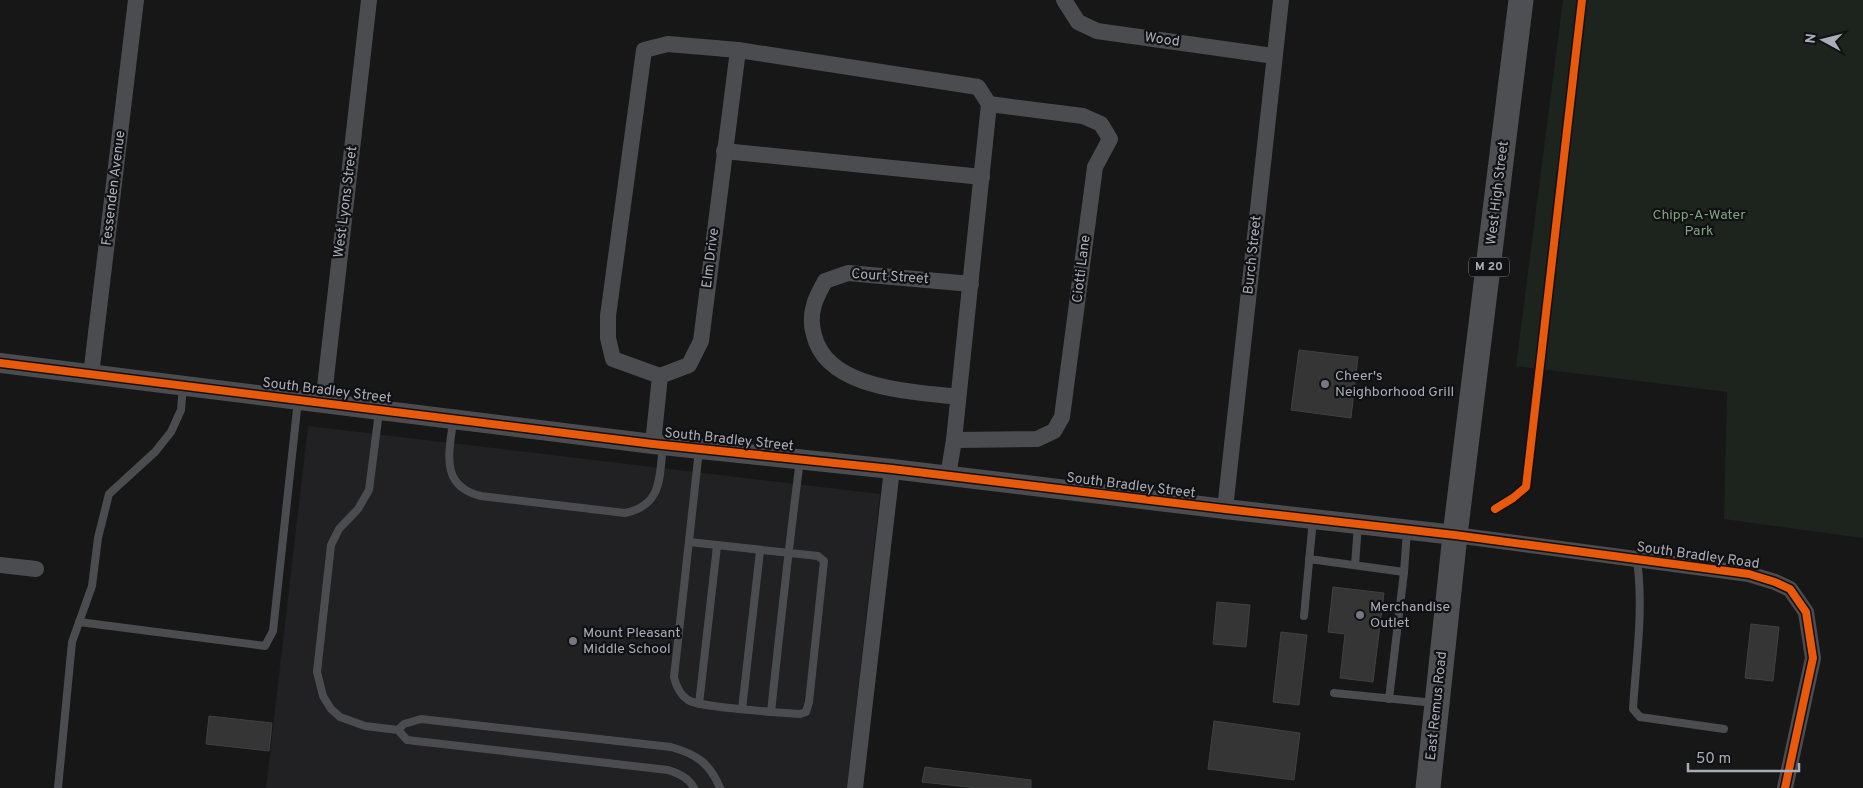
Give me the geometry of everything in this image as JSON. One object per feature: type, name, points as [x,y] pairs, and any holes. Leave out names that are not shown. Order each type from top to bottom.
[{"type":"main road","name":"West High Street","points":[[1455,534],[1521,0]]},
{"type":"main road","name":"East Remus Road","points":[[1428,788],[1455,534]]},
{"type":"street","name":"Fessenden Avenue","points":[[91,375],[136,0]]},
{"type":"street","name":"West Lyons Street","points":[[323,404],[370,0]]},
{"type":"street","name":"Wood","points":[[1064,0],[1078,22],[1097,31],[1274,56]]},
{"type":"street","name":"Burch Street","points":[[1225,509],[1281,0]]},
{"type":"street","points":[[658,445],[660,376],[614,359],[608,338],[608,316],[644,50],[668,44],[738,50],[978,87],[989,104],[954,440],[948,476]]},
{"type":"street","name":"Elm Drive","points":[[660,376],[689,365],[701,342],[738,50]]},
{"type":"street","name":"Ciotti Lane","points":[[954,440],[1037,439],[1054,431],[1062,417],[1095,166],[1110,139],[1101,124],[1084,116],[989,104]]},
{"type":"street","points":[[724,151],[982,177]]},
{"type":"street","name":"Court Street","points":[[958,397],[886,388],[846,375],[828,360],[816,345],[811,324],[814,305],[824,281],[848,273],[971,284]]},
{"type":"street","name":"South Bradley Street","points":[[0,363],[658,445],[892,469],[1225,509],[1455,534]]},
{"type":"street","points":[[856,788],[892,469]]},
{"type":"street","name":"South Bradley Road","points":[[1455,534],[1750,574],[1790,589],[1806,612],[1813,658],[1785,788]]},
{"type":"street","points":[[0,565],[36,569]]},
{"type":"lane","points":[[58,788],[72,642],[92,586],[98,538],[109,494],[155,452],[172,432],[181,410],[183,386]]},
{"type":"lane","points":[[79,622],[265,646],[273,631],[298,400]]},
{"type":"lane","points":[[379,410],[369,490],[358,509],[339,529],[331,545],[316,672],[323,696],[331,709],[340,717],[365,726],[398,730],[407,740],[668,770],[687,778],[694,788]]},
{"type":"lane","points":[[453,419],[448,460],[454,480],[470,493],[488,497],[625,513],[634,511],[648,503],[655,494],[658,445]]},
{"type":"lane","points":[[689,542],[818,556],[824,561],[809,702],[806,712],[800,714],[771,712],[699,704],[690,701],[679,692],[674,677],[699,449]]},
{"type":"lane","points":[[771,712],[800,460]]},
{"type":"lane","points":[[1304,616],[1314,519]]},
{"type":"lane","points":[[1355,565],[1358,524]]},
{"type":"lane","points":[[1389,699],[1404,572],[1407,529]]},
{"type":"lane","points":[[699,704],[717,546]]},
{"type":"lane","points":[[742,709],[760,551]]},
{"type":"lane","points":[[1309,559],[1404,572]]},
{"type":"lane","points":[[1637,560],[1640,580],[1640,623],[1633,709],[1640,717],[1724,729]]},
{"type":"lane","points":[[1334,693],[1437,703]]},
{"type":"lane","points":[[398,730],[404,724],[421,719],[671,747],[697,757],[708,766],[720,788]]},
{"type":"shaded area","name":"Mount Pleasant Middle School","points":[[308,426],[880,494],[847,788],[266,788]]},
{"type":"green space","name":"Chipp-A-Water Park","points":[[1563,0],[1863,0],[1863,538],[1724,519],[1727,392],[1516,366]]},
{"type":"building","name":"Cheer's Neighborhood Grill","points":[[1299,350],[1358,357],[1351,418],[1291,410]]},
{"type":"building","points":[[1333,587],[1384,593],[1373,682],[1340,678],[1345,634],[1328,632]]},
{"type":"building","points":[[1217,602],[1250,605],[1246,647],[1213,644]]},
{"type":"building","points":[[1751,624],[1779,627],[1773,681],[1745,678]]},
{"type":"building","points":[[1281,632],[1307,635],[1299,705],[1273,702]]},
{"type":"building","points":[[209,716],[272,723],[269,751],[206,744]]},
{"type":"building","points":[[1214,721],[1300,733],[1294,780],[1208,769]]},
{"type":"building","points":[[925,767],[1031,780],[1031,788],[977,788],[922,782]]},
{"type":"cycle path","points":[[1495,509],[1526,487],[1582,0]]},
{"type":"cycle path","points":[[0,363],[653,444],[892,469],[1455,535],[1749,574],[1790,589],[1806,612],[1813,658],[1785,788]]},
{"type":"place","name":"Cheer's Neighborhood Grill","points":[[1325,384]]},
{"type":"place","name":"Merchandise Outlet","points":[[1360,615]]},
{"type":"place","name":"Mount Pleasant Middle School","points":[[573,641]]}]
